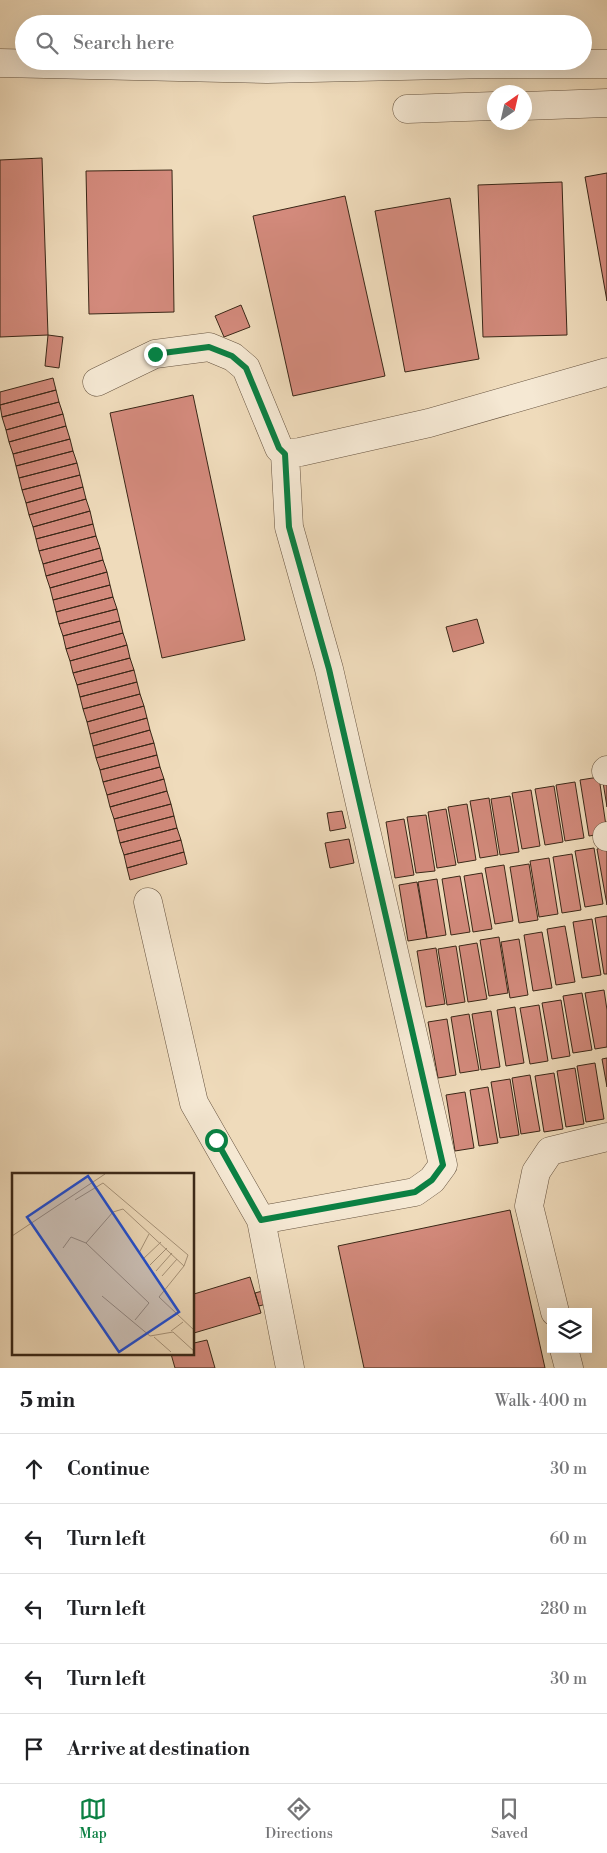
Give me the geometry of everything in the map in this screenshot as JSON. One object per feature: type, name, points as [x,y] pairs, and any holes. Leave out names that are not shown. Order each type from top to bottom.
[{"type":"street","points":[[0,62],[15,62]]},
{"type":"street","points":[[592,64],[607,64]]},
{"type":"street","points":[[532,106],[607,104]]},
{"type":"street","points":[[407,109],[487,106]]},
{"type":"street","points":[[97,382],[155,354],[209,347],[232,356],[246,368],[279,448],[285,454],[289,527],[329,669],[443,1165],[432,1180],[415,1192],[261,1220]]},
{"type":"street","points":[[285,454],[429,423],[607,372]]},
{"type":"street","points":[[148,902],[194,1102],[261,1220],[290,1368]]},
{"type":"street","points":[[554,1308],[529,1206],[536,1172],[550,1151],[607,1137]]},
{"type":"street","points":[[565,1353],[569,1368]]},
{"type":"building","points":[[42,158],[48,335],[0,337],[0,160]]},
{"type":"building","points":[[172,170],[174,312],[89,314],[86,171]]},
{"type":"building","points":[[607,173],[607,301],[585,177]]},
{"type":"building","points":[[562,182],[567,335],[483,337],[478,185]]},
{"type":"building","points":[[345,196],[385,376],[293,396],[253,216]]},
{"type":"building","points":[[450,198],[479,359],[405,372],[375,211]]},
{"type":"building","points":[[241,305],[250,327],[224,337],[215,316]]},
{"type":"building","points":[[48,335],[63,337],[59,368],[45,366]]},
{"type":"building","points":[[53,378],[56,390],[0,405],[0,392]]},
{"type":"building","points":[[56,390],[59,402],[2,417],[0,405]]},
{"type":"building","points":[[193,395],[245,640],[162,658],[110,413]]},
{"type":"building","points":[[59,402],[63,414],[6,430],[2,417]]},
{"type":"building","points":[[63,414],[66,426],[9,442],[6,430]]},
{"type":"building","points":[[66,426],[70,439],[13,454],[9,442]]},
{"type":"building","points":[[70,439],[73,451],[16,466],[13,454]]},
{"type":"building","points":[[73,451],[77,463],[19,478],[16,466]]},
{"type":"building","points":[[77,463],[80,475],[22,490],[19,478]]},
{"type":"building","points":[[80,475],[83,487],[26,503],[22,490]]},
{"type":"building","points":[[83,487],[86,499],[29,515],[26,503]]},
{"type":"building","points":[[86,499],[90,511],[33,527],[29,515]]},
{"type":"building","points":[[90,511],[93,524],[36,539],[33,527]]},
{"type":"building","points":[[93,524],[96,536],[39,551],[36,539]]},
{"type":"building","points":[[96,536],[100,548],[43,564],[39,551]]},
{"type":"building","points":[[100,548],[103,560],[46,576],[43,564]]},
{"type":"building","points":[[103,560],[107,572],[50,588],[46,576]]},
{"type":"building","points":[[107,572],[110,585],[53,600],[50,588]]},
{"type":"building","points":[[110,585],[113,597],[56,612],[53,600]]},
{"type":"building","points":[[113,597],[117,609],[59,624],[56,612]]},
{"type":"building","points":[[117,609],[120,621],[63,636],[59,624]]},
{"type":"building","points":[[477,619],[484,643],[453,652],[446,627]]},
{"type":"building","points":[[120,621],[123,633],[66,649],[63,636]]},
{"type":"building","points":[[123,633],[127,645],[70,661],[66,649]]},
{"type":"building","points":[[127,645],[130,658],[73,673],[70,661]]},
{"type":"building","points":[[130,658],[134,670],[77,685],[73,673]]},
{"type":"building","points":[[134,670],[137,682],[80,697],[77,685]]},
{"type":"building","points":[[137,682],[140,694],[83,709],[80,697]]},
{"type":"building","points":[[140,694],[144,706],[87,722],[83,709]]},
{"type":"building","points":[[144,706],[147,718],[90,734],[87,722]]},
{"type":"building","points":[[147,718],[150,730],[93,746],[90,734]]},
{"type":"building","points":[[150,730],[154,743],[96,758],[93,746]]},
{"type":"building","points":[[154,743],[157,755],[100,770],[96,758]]},
{"type":"building","points":[[157,755],[160,767],[103,782],[100,770]]},
{"type":"building","points":[[160,767],[164,779],[107,795],[103,782]]},
{"type":"building","points":[[607,775],[607,807],[602,776]]},
{"type":"building","points":[[599,777],[607,833],[589,836],[580,780]]},
{"type":"building","points":[[164,779],[167,791],[110,807],[107,795]]},
{"type":"building","points":[[575,782],[584,838],[565,841],[556,785]]},
{"type":"building","points":[[554,786],[563,842],[545,845],[535,789]]},
{"type":"building","points":[[531,790],[540,846],[522,849],[512,793]]},
{"type":"building","points":[[167,791],[171,804],[114,819],[110,807]]},
{"type":"building","points":[[510,796],[519,852],[500,855],[491,799]]},
{"type":"building","points":[[489,798],[498,855],[480,858],[470,801]]},
{"type":"building","points":[[171,804],[174,816],[117,831],[114,819]]},
{"type":"building","points":[[467,804],[476,860],[458,863],[448,807]]},
{"type":"building","points":[[446,809],[456,865],[437,868],[428,812]]},
{"type":"building","points":[[342,811],[346,828],[330,831],[327,813]]},
{"type":"building","points":[[426,815],[435,871],[416,873],[407,817]]},
{"type":"building","points":[[174,816],[177,828],[120,843],[117,831]]},
{"type":"building","points":[[404,819],[414,875],[395,878],[386,822]]},
{"type":"building","points":[[177,828],[181,840],[124,855],[120,843]]},
{"type":"building","points":[[349,839],[354,863],[330,868],[325,843]]},
{"type":"building","points":[[181,840],[184,852],[127,868],[124,855]]},
{"type":"building","points":[[607,847],[607,905],[597,849]]},
{"type":"building","points":[[594,848],[603,904],[585,907],[575,851]]},
{"type":"building","points":[[184,852],[187,864],[130,880],[127,868]]},
{"type":"building","points":[[572,854],[581,910],[562,913],[553,857]]},
{"type":"building","points":[[549,858],[558,914],[539,917],[530,861]]},
{"type":"building","points":[[529,864],[538,920],[519,923],[510,867]]},
{"type":"building","points":[[504,865],[513,921],[495,924],[485,868]]},
{"type":"building","points":[[482,873],[492,929],[473,932],[464,876]]},
{"type":"building","points":[[460,876],[470,932],[451,935],[442,879]]},
{"type":"building","points":[[437,879],[446,935],[427,938],[418,882]]},
{"type":"building","points":[[417,882],[427,938],[408,941],[399,885]]},
{"type":"building","points":[[607,916],[607,974],[604,974],[595,918]]},
{"type":"building","points":[[592,919],[601,975],[582,978],[573,922]]},
{"type":"building","points":[[565,926],[575,982],[556,985],[547,929]]},
{"type":"building","points":[[542,932],[552,988],[533,991],[524,935]]},
{"type":"building","points":[[499,937],[508,993],[489,996],[480,940]]},
{"type":"building","points":[[519,939],[528,995],[510,998],[501,942]]},
{"type":"building","points":[[477,943],[487,999],[468,1002],[459,946]]},
{"type":"building","points":[[456,946],[465,1002],[447,1005],[438,949]]},
{"type":"building","points":[[436,948],[445,1004],[426,1007],[417,951]]},
{"type":"building","points":[[604,990],[607,1010],[607,1047],[595,1049],[585,993]]},
{"type":"building","points":[[582,993],[592,1050],[573,1053],[563,996]]},
{"type":"building","points":[[561,1000],[570,1056],[552,1059],[542,1003]]},
{"type":"building","points":[[539,1005],[548,1061],[530,1064],[520,1008]]},
{"type":"building","points":[[515,1007],[524,1063],[506,1066],[497,1010]]},
{"type":"building","points":[[491,1011],[500,1067],[481,1070],[472,1014]]},
{"type":"building","points":[[469,1014],[479,1070],[460,1073],[451,1017]]},
{"type":"building","points":[[447,1019],[456,1075],[438,1078],[428,1022]]},
{"type":"building","points":[[607,1058],[607,1087],[602,1059]]},
{"type":"building","points":[[595,1063],[604,1119],[586,1122],[577,1066]]},
{"type":"building","points":[[575,1068],[584,1124],[566,1127],[557,1071]]},
{"type":"building","points":[[554,1073],[563,1129],[544,1132],[535,1076]]},
{"type":"building","points":[[530,1075],[540,1131],[521,1134],[512,1078]]},
{"type":"building","points":[[510,1079],[519,1135],[500,1138],[491,1082]]},
{"type":"building","points":[[488,1087],[498,1143],[479,1146],[470,1090]]},
{"type":"building","points":[[465,1092],[474,1148],[455,1151],[446,1095]]},
{"type":"building","points":[[510,1210],[545,1368],[364,1368],[338,1246]]},
{"type":"building","points":[[250,1277],[261,1313],[195,1333],[195,1294]]},
{"type":"building","points":[[266,1290],[270,1303],[259,1306],[255,1293]]},
{"type":"building","points":[[207,1340],[215,1368],[175,1368],[172,1356],[195,1356],[195,1343]]},
{"type":"route","points":[[155,354],[209,347],[232,356],[246,368],[279,448],[285,454],[289,527],[329,669],[443,1165],[432,1180],[415,1192],[261,1220],[216,1140]]}]
